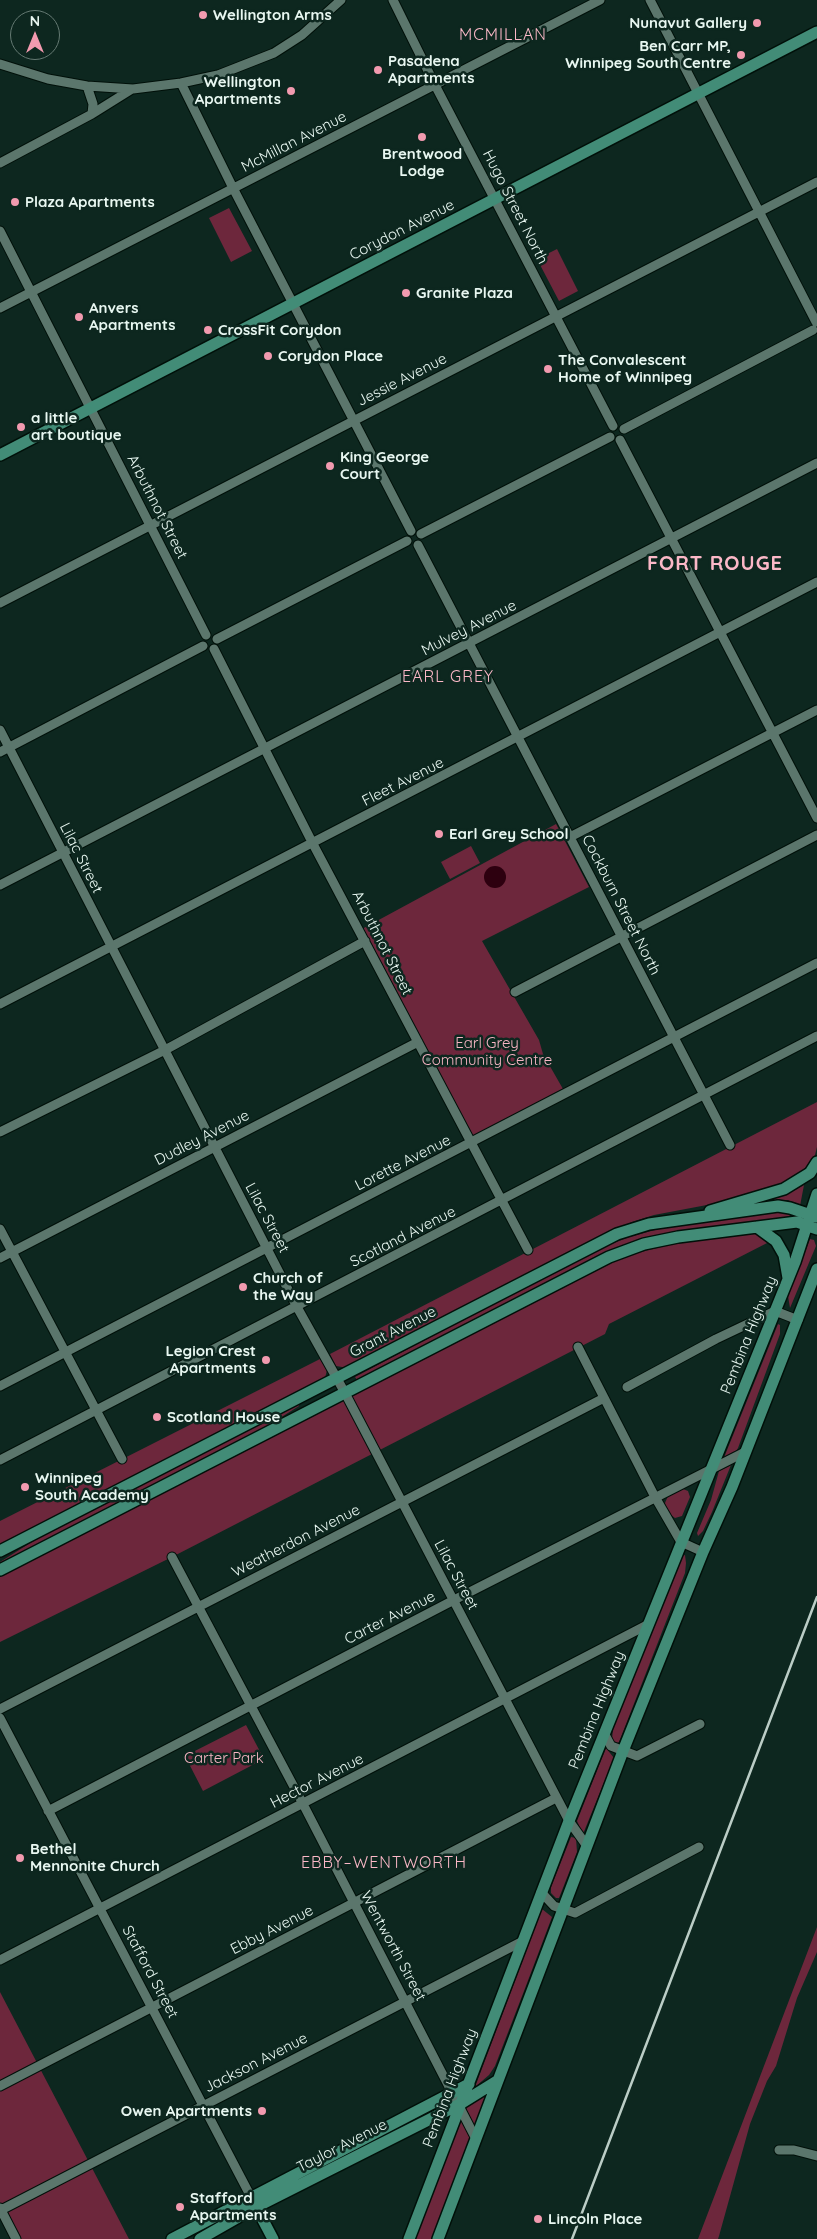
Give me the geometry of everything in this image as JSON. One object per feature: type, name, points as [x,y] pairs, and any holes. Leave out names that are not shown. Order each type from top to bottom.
[{"type":"main road","name":"Corydon Avenue","points":[[0,455],[817,32]]},
{"type":"main road","points":[[693,1218],[722,1206],[784,1189],[810,1173],[817,1162]]},
{"type":"main road","name":"Pembina Highway","points":[[409,2239],[541,1892],[646,1625],[788,1278],[813,1222],[817,1194]]},
{"type":"main road","name":"Grant Avenue","points":[[0,1551],[616,1234],[649,1224],[778,1206],[790,1208],[813,1222]]},
{"type":"main road","points":[[0,1570],[609,1257],[644,1244],[678,1237],[797,1222],[813,1222]]},
{"type":"main road","points":[[757,1227],[776,1240],[784,1255],[788,1278]]},
{"type":"main road","points":[[438,2239],[623,1751],[745,1452],[817,1269]]},
{"type":"main road","name":"Taylor Avenue","points":[[172,2239],[460,2104],[497,2081]]},
{"type":"main road","name":"Taylor Avenue","points":[[200,2239],[254,2202],[469,2084]]},
{"type":"main road","name":"Stafford Street","points":[[254,2202],[273,2239]]},
{"type":"street","points":[[0,64],[48,79],[86,86],[133,89],[181,83],[218,75],[274,53],[302,35],[342,0]]},
{"type":"street","name":"Hugo Street North","points":[[393,0],[435,85],[613,426]]},
{"type":"street","name":"McMillan Avenue","points":[[0,308],[600,0]]},
{"type":"street","points":[[624,429],[816,327],[650,0]]},
{"type":"street","points":[[181,83],[233,188],[411,531]]},
{"type":"street","points":[[86,86],[93,104],[92,114]]},
{"type":"street","points":[[0,162],[92,114],[133,89]]},
{"type":"street","name":"Jessie Avenue","points":[[0,603],[817,182]]},
{"type":"street","name":"Arbuthnot Street","points":[[0,231],[206,635]]},
{"type":"street","points":[[610,437],[610,430],[613,426],[618,425],[624,429]]},
{"type":"street","points":[[620,440],[624,434],[624,429]]},
{"type":"street","points":[[610,437],[620,440]]},
{"type":"street","points":[[421,534],[610,437]]},
{"type":"street","points":[[620,440],[817,818]]},
{"type":"street","name":"Mulvey Avenue","points":[[0,885],[817,463]]},
{"type":"street","points":[[415,530],[421,534],[422,539],[418,545],[411,545],[407,541],[407,534],[411,531],[415,530]]},
{"type":"street","points":[[217,639],[407,541]]},
{"type":"street","name":"Cockburn Street North","points":[[418,545],[730,1145]]},
{"type":"street","name":"Fleet Avenue","points":[[0,1004],[817,582]]},
{"type":"street","points":[[206,635],[217,639],[217,646],[214,649],[206,650],[203,646],[203,639],[206,635]]},
{"type":"street","points":[[0,752],[203,646]]},
{"type":"street","name":"Arbuthnot Street","points":[[214,649],[313,844],[528,1250]]},
{"type":"street","points":[[570,837],[817,710]]},
{"type":"street","name":"Lilac Street","points":[[0,730],[297,1307],[345,1393],[556,1798],[569,1821],[588,1846]]},
{"type":"street","points":[[516,992],[817,835]]},
{"type":"street","points":[[0,1132],[165,1050],[365,941]]},
{"type":"street","name":"Lorette Avenue","points":[[0,1386],[817,963]]},
{"type":"street","name":"Scotland Avenue","points":[[0,1460],[817,1036]]},
{"type":"street","name":"Dudley Avenue","points":[[0,1258],[418,1042]]},
{"type":"street","points":[[0,1229],[122,1460]]},
{"type":"street","points":[[627,1386],[716,1338],[775,1310],[798,1320]]},
{"type":"street","points":[[578,1347],[655,1497],[681,1542],[703,1552]]},
{"type":"street","name":"Weatherdon Avenue","points":[[0,1709],[604,1398]]},
{"type":"street","name":"Carter Avenue","points":[[48,1811],[454,1600],[745,1452]]},
{"type":"street","name":"Wentworth Street","points":[[172,1557],[476,2137]]},
{"type":"street","name":"Hector Avenue","points":[[0,1960],[646,1625]]},
{"type":"street","name":"Stafford Street","points":[[0,1718],[254,2202]]},
{"type":"street","points":[[604,1733],[611,1746],[637,1756],[700,1724]]},
{"type":"street","name":"Ebby Avenue","points":[[0,2086],[556,1798]]},
{"type":"street","points":[[541,1892],[554,1906],[575,1913],[699,1847]]},
{"type":"street","name":"Jackson Avenue","points":[[1,2209],[523,1940]]},
{"type":"street","points":[[778,2150],[794,2150],[817,2156]]},
{"type":"street","points":[[1,2209],[16,2239]]},
{"type":"green space","points":[[229,208],[252,251],[231,262],[209,218]]},
{"type":"green space","points":[[557,249],[578,291],[559,301],[537,259]]},
{"type":"green space","name":"Earl Grey Community Centre","points":[[556,824],[589,887],[482,941],[539,1040],[543,1054],[563,1089],[473,1136],[362,929]]},
{"type":"green space","points":[[471,846],[480,863],[450,879],[441,862]]},
{"type":"green space","points":[[817,1102],[817,1147],[815,1155],[799,1176],[789,1182],[728,1201],[654,1215],[632,1222],[586,1243],[348,1368],[336,1366],[330,1354]]},
{"type":"green space","points":[[804,1185],[800,1206],[788,1200],[763,1202],[763,1200],[791,1192]]},
{"type":"green space","points":[[778,1212],[793,1216],[669,1233],[357,1380],[355,1377],[606,1246],[629,1237],[666,1227]]},
{"type":"green space","points":[[753,1233],[771,1241],[609,1324],[605,1334],[172,1557],[0,1642],[0,1577],[625,1256],[681,1242]]},
{"type":"green space","points":[[810,1239],[814,1240],[816,1246],[790,1308],[788,1296]]},
{"type":"green space","points":[[778,1324],[780,1325],[780,1334],[738,1448],[735,1453],[723,1460]]},
{"type":"green space","points":[[320,1359],[327,1370],[325,1378],[0,1546],[0,1521]]},
{"type":"green space","points":[[299,1404],[299,1406],[253,1435],[0,1565],[0,1562],[35,1540]]},
{"type":"green space","points":[[731,1465],[712,1512],[703,1531],[698,1536],[697,1533],[711,1500],[719,1471]]},
{"type":"green space","points":[[683,1489],[688,1491],[690,1497],[682,1516],[675,1518],[666,1511],[665,1503],[668,1496]]},
{"type":"green space","points":[[685,1555],[685,1573],[619,1742],[615,1744],[612,1740],[613,1728],[682,1556]]},
{"type":"green space","name":"Carter Park","points":[[246,1725],[264,1759],[203,1791],[185,1756]]},
{"type":"green space","points":[[606,1748],[614,1758],[583,1834],[577,1821]]},
{"type":"green space","points":[[571,1837],[576,1838],[577,1852],[559,1898],[556,1898],[551,1893],[551,1887]]},
{"type":"green space","points":[[542,1909],[552,1917],[495,2066],[489,2075],[475,2087]]},
{"type":"green space","points":[[817,1927],[817,1952],[797,1998],[776,2066],[767,2081],[750,2124],[718,2239],[698,2239]]},
{"type":"green space","points":[[0,1992],[129,2239],[16,2239],[0,2208]]},
{"type":"green space","points":[[497,2081],[438,2239],[409,2239],[460,2104]]},
{"type":"shaded area","points":[[495,866],[503,869],[506,877],[503,885],[495,888],[487,885],[484,877],[487,869]]},
{"type":"railway","points":[[572,2239],[817,1597]]},
{"type":"place","name":"Wellington Arms","points":[[203,15]]},
{"type":"place","name":"Nunavut Gallery","points":[[757,23]]},
{"type":"place","name":"Ben Carr MP, Winnipeg South Centre","points":[[741,55]]},
{"type":"place","name":"Pasadena Apartments","points":[[378,70]]},
{"type":"place","name":"Wellington Apartments","points":[[291,91]]},
{"type":"place","name":"Brentwood Lodge","points":[[422,137]]},
{"type":"place","name":"Plaza Apartments","points":[[15,202]]},
{"type":"place","name":"Granite Plaza","points":[[406,293]]},
{"type":"place","name":"Anvers Apartments","points":[[79,317]]},
{"type":"place","name":"CrossFit Corydon","points":[[208,330]]},
{"type":"place","name":"Corydon Place","points":[[268,356]]},
{"type":"place","name":"The Convalescent Home of Winnipeg","points":[[548,369]]},
{"type":"place","name":"a little art boutique","points":[[21,427]]},
{"type":"place","name":"King George Court","points":[[330,466]]},
{"type":"place","name":"Earl Grey School","points":[[439,834]]},
{"type":"place","name":"Church of the Way","points":[[243,1287]]},
{"type":"place","name":"Legion Crest Apartments","points":[[266,1360]]},
{"type":"place","name":"Scotland House","points":[[157,1417]]},
{"type":"place","name":"Winnipeg South Academy","points":[[25,1487]]},
{"type":"place","name":"Bethel Mennonite Church","points":[[20,1858]]},
{"type":"place","name":"Owen Apartments","points":[[262,2111]]},
{"type":"place","name":"Stafford Apartments","points":[[180,2207]]},
{"type":"place","name":"Lincoln Place","points":[[538,2219]]},
{"type":"district","name":"MCMILLAN","points":[[503,35]]},
{"type":"district","name":"FORT ROUGE","points":[[715,564]]},
{"type":"district","name":"EARL GREY","points":[[448,677]]},
{"type":"district","name":"EBBY–WENTWORTH","points":[[384,1863]]}]
